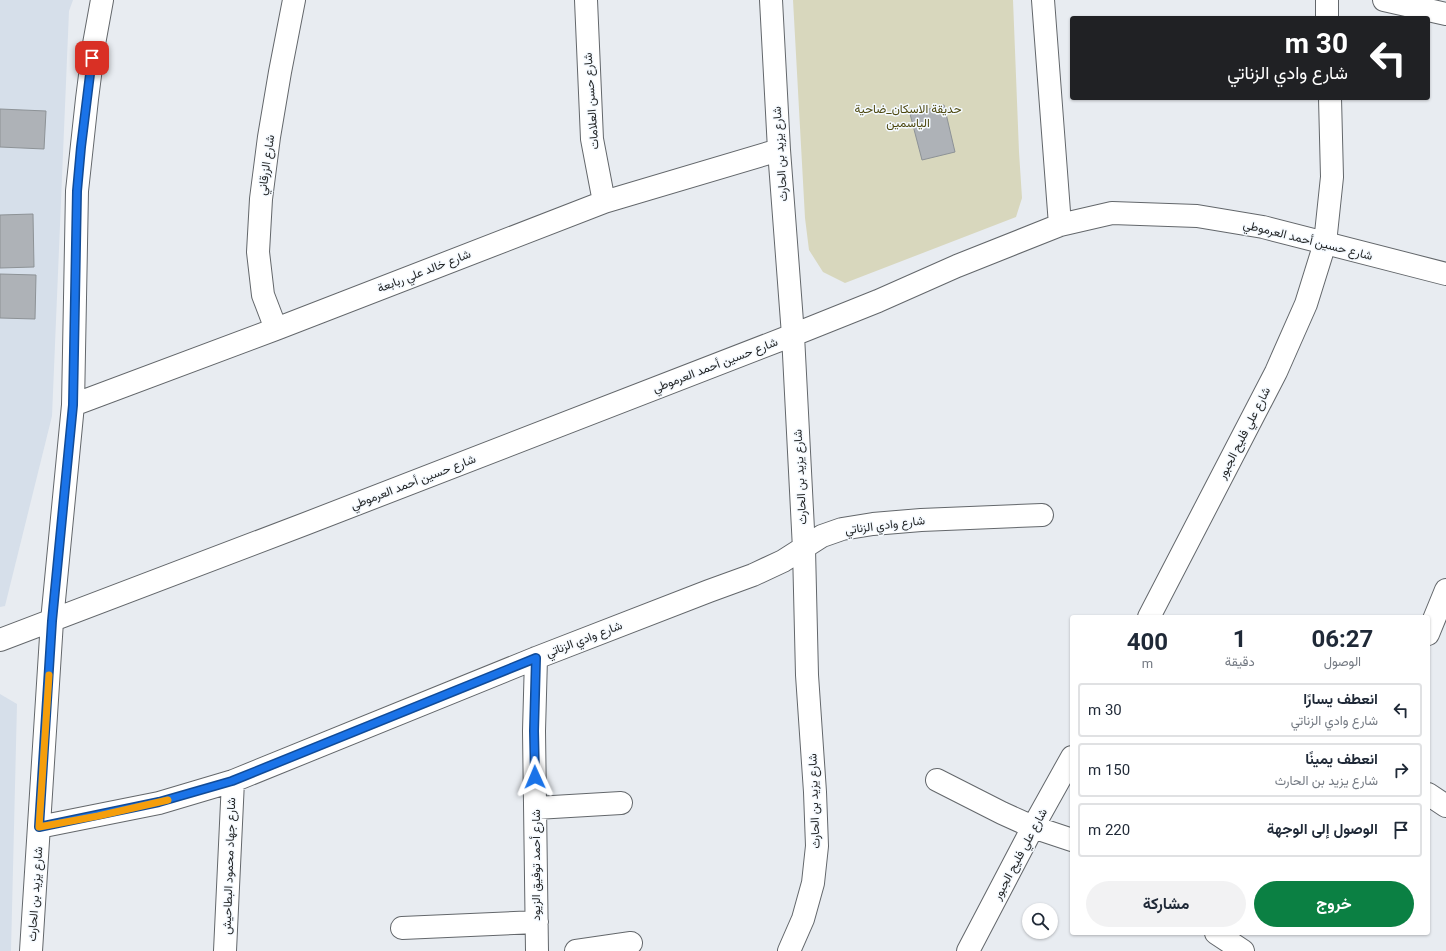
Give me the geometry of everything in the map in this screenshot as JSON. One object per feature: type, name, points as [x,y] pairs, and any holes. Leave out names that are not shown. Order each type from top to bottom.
[{"type":"street","name":"شارع يزيد بن الحارث","points":[[31,951],[52,621],[73,405],[77,191],[88,92],[102,0]]},
{"type":"street","name":"شارع الزرقاني","points":[[276,329],[263,295],[258,252],[261,199],[269,137],[294,0]]},
{"type":"street","name":"شارع حسن العلامات","points":[[586,0],[592,139],[604,202]]},
{"type":"street","name":"شارع يزيد بن الحارث","points":[[771,0],[779,150],[793,335],[804,548],[807,675],[817,846],[813,883],[803,919],[790,951]]},
{"type":"street","points":[[1043,0],[1060,225]]},
{"type":"street","points":[[1327,0],[1327,16]]},
{"type":"street","points":[[1384,0],[1446,14]]},
{"type":"street","name":"شارع علي فليح الجبور","points":[[1150,615],[1276,372],[1306,304],[1325,244],[1332,177],[1330,100]]},
{"type":"street","name":"شارع خالد علي ربابعة","points":[[73,405],[276,329],[604,202],[779,150]]},
{"type":"street","name":"شارع حسين أحمد العرموطي","points":[[0,640],[793,335],[878,301],[957,266],[1060,225],[1112,214],[1197,216],[1263,227],[1446,274]]},
{"type":"street","name":"شارع وادي الزناتي","points":[[39,827],[159,802],[232,781],[536,658],[708,591],[753,576],[804,548],[822,536],[842,529],[873,524],[921,520],[1042,515]]},
{"type":"street","points":[[1430,629],[1446,590]]},
{"type":"street","name":"شارع أحمد توفيق الزيود","points":[[536,658],[534,731],[537,951]]},
{"type":"street","name":"شارع علي فليح الجبور","points":[[968,951],[1033,827],[1070,761]]},
{"type":"street","points":[[938,780],[976,801],[1033,827],[1070,839]]},
{"type":"street","name":"شارع جهاد محمود البطاحيش","points":[[225,951],[232,781]]},
{"type":"street","points":[[1430,795],[1446,806]]},
{"type":"street","points":[[536,808],[621,804]]},
{"type":"street","points":[[402,928],[537,922]]},
{"type":"street","points":[[1219,935],[1243,951]]},
{"type":"street","points":[[576,951],[630,944]]},
{"type":"shaded area","points":[[0,0],[73,0],[69,11],[52,416],[5,606],[0,607]]},
{"type":"shaded area","points":[[0,694],[17,704],[11,951],[0,951]]},
{"type":"green space","name":"حديقة الاسكان_ضاحية الياسمين","points":[[793,0],[1013,0],[1022,198],[1016,217],[845,283],[823,272],[809,250],[805,218]]},
{"type":"building","points":[[944,105],[955,152],[922,160],[910,114]]},
{"type":"building","points":[[0,109],[46,111],[44,149],[0,147]]},
{"type":"building","points":[[33,214],[34,267],[0,268],[0,215]]},
{"type":"building","points":[[0,274],[36,275],[35,319],[0,318]]},
{"type":"slow traffic","points":[[49,675],[39,827],[98,816],[168,800]]},
{"type":"route","points":[[92,58],[77,191],[73,405],[52,621],[39,827],[98,816],[159,802],[232,781],[536,658],[534,731],[535,777]]}]
